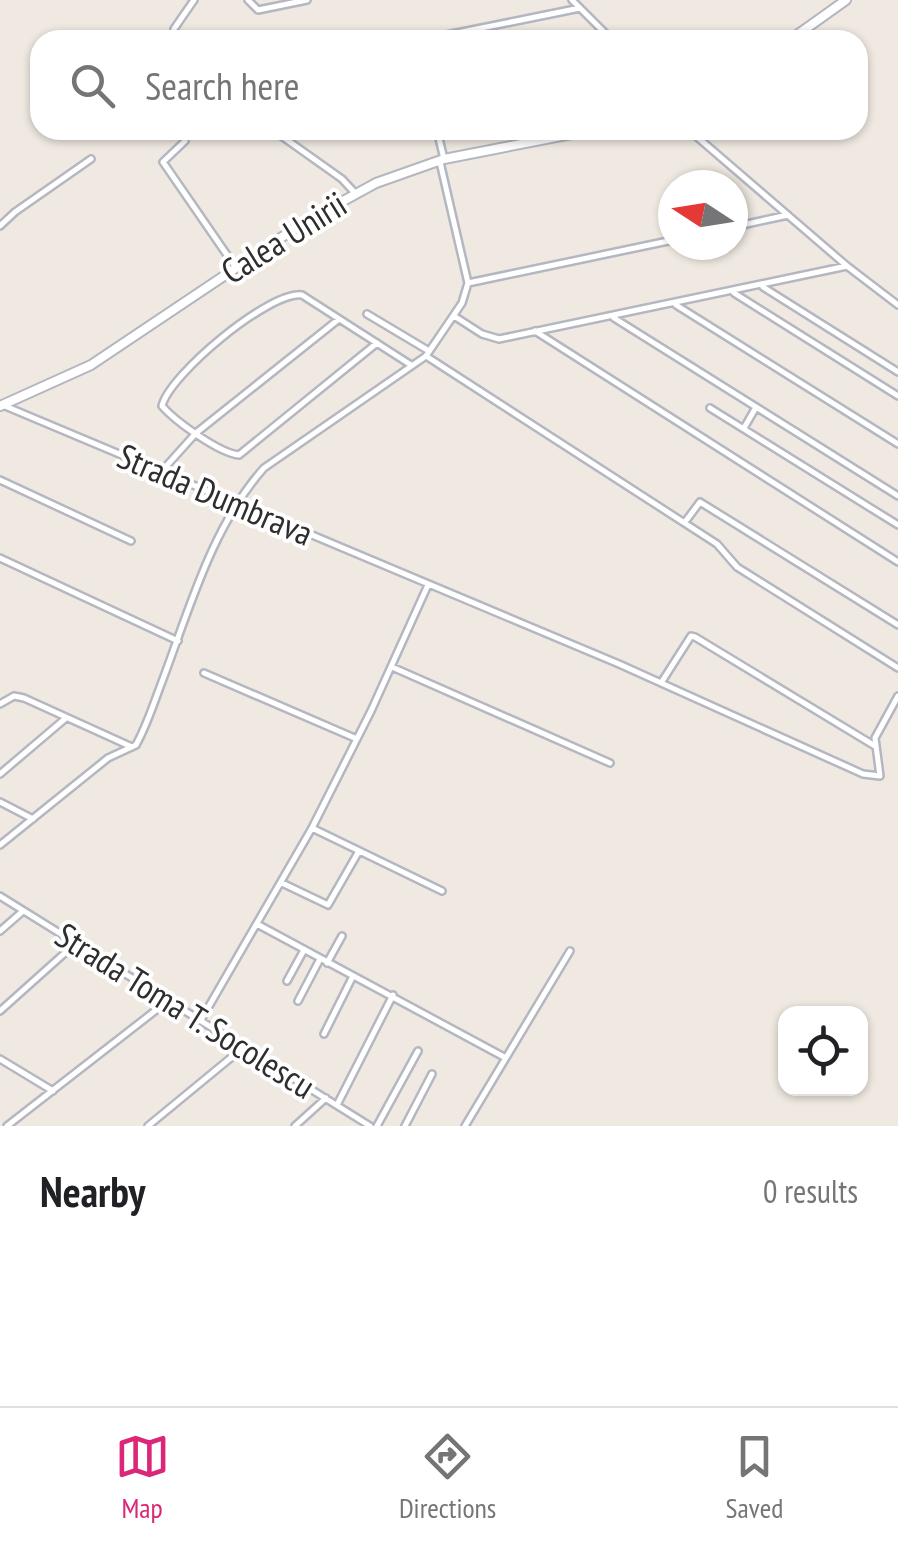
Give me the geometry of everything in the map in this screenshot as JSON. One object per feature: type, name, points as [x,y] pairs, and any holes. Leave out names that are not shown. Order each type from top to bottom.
[{"type":"main road","points":[[804,30],[846,0]]},
{"type":"main road","name":"Calea Unirii","points":[[1,404],[114,352],[356,192],[442,159],[540,140]]},
{"type":"street","points":[[174,30],[194,0]]},
{"type":"street","points":[[248,0],[258,10],[307,0]]},
{"type":"street","points":[[573,0],[602,30]]},
{"type":"street","points":[[471,30],[580,8]]},
{"type":"street","points":[[287,140],[356,192]]},
{"type":"street","points":[[0,844],[108,758],[140,740],[238,504],[264,468],[427,353],[454,316],[468,283],[439,140]]},
{"type":"street","points":[[701,140],[898,304]]},
{"type":"street","points":[[185,141],[163,162],[236,268]]},
{"type":"street","points":[[0,226],[91,159]]},
{"type":"street","points":[[748,224],[788,215]]},
{"type":"street","points":[[468,283],[658,243]]},
{"type":"street","points":[[454,316],[489,338],[848,266]]},
{"type":"street","points":[[760,285],[898,372]]},
{"type":"street","points":[[732,291],[898,396]]},
{"type":"street","points":[[377,343],[239,455],[196,433],[164,409],[162,400],[198,359],[255,313],[296,294],[340,320],[377,343],[411,365]]},
{"type":"street","points":[[673,303],[898,444]]},
{"type":"street","points":[[368,314],[686,522],[717,544],[737,567],[898,668]]},
{"type":"street","points":[[611,316],[898,496]]},
{"type":"street","points":[[161,472],[196,433],[340,320]]},
{"type":"street","points":[[535,331],[898,562]]},
{"type":"street","name":"Strada Dumbrava","points":[[1,404],[661,682],[850,770],[880,776],[875,746]]},
{"type":"street","points":[[710,408],[898,525]]},
{"type":"street","points":[[744,428],[756,408]]},
{"type":"street","points":[[0,480],[131,541]]},
{"type":"street","points":[[686,522],[700,502],[898,624]]},
{"type":"street","points":[[0,558],[178,641]]},
{"type":"street","points":[[201,1020],[312,828],[428,585]]},
{"type":"street","points":[[661,682],[684,644],[696,637],[875,746],[878,730],[898,696]]},
{"type":"street","points":[[392,667],[610,763]]},
{"type":"street","points":[[204,673],[357,739]]},
{"type":"street","points":[[0,704],[14,696],[24,698],[132,747]]},
{"type":"street","points":[[0,774],[67,718]]},
{"type":"street","points":[[0,802],[33,818]]},
{"type":"street","points":[[312,828],[442,891]]},
{"type":"street","points":[[282,883],[328,906],[359,852]]},
{"type":"street","name":"Strada Toma T. Socolescu","points":[[0,896],[364,1125]]},
{"type":"street","points":[[0,931],[24,910]]},
{"type":"street","points":[[257,924],[504,1057]]},
{"type":"street","points":[[298,1001],[342,936]]},
{"type":"street","points":[[0,1011],[76,943]]},
{"type":"street","points":[[288,980],[304,950]]},
{"type":"street","points":[[464,1126],[570,951]]},
{"type":"street","points":[[324,1034],[353,976]]},
{"type":"street","points":[[337,1105],[393,995]]},
{"type":"street","points":[[7,1126],[170,1000]]},
{"type":"street","points":[[148,1126],[244,1046]]},
{"type":"street","points":[[378,1126],[418,1052]]},
{"type":"street","points":[[0,1059],[53,1091]]},
{"type":"street","points":[[406,1126],[432,1074]]},
{"type":"street","points":[[295,1126],[326,1098]]}]
